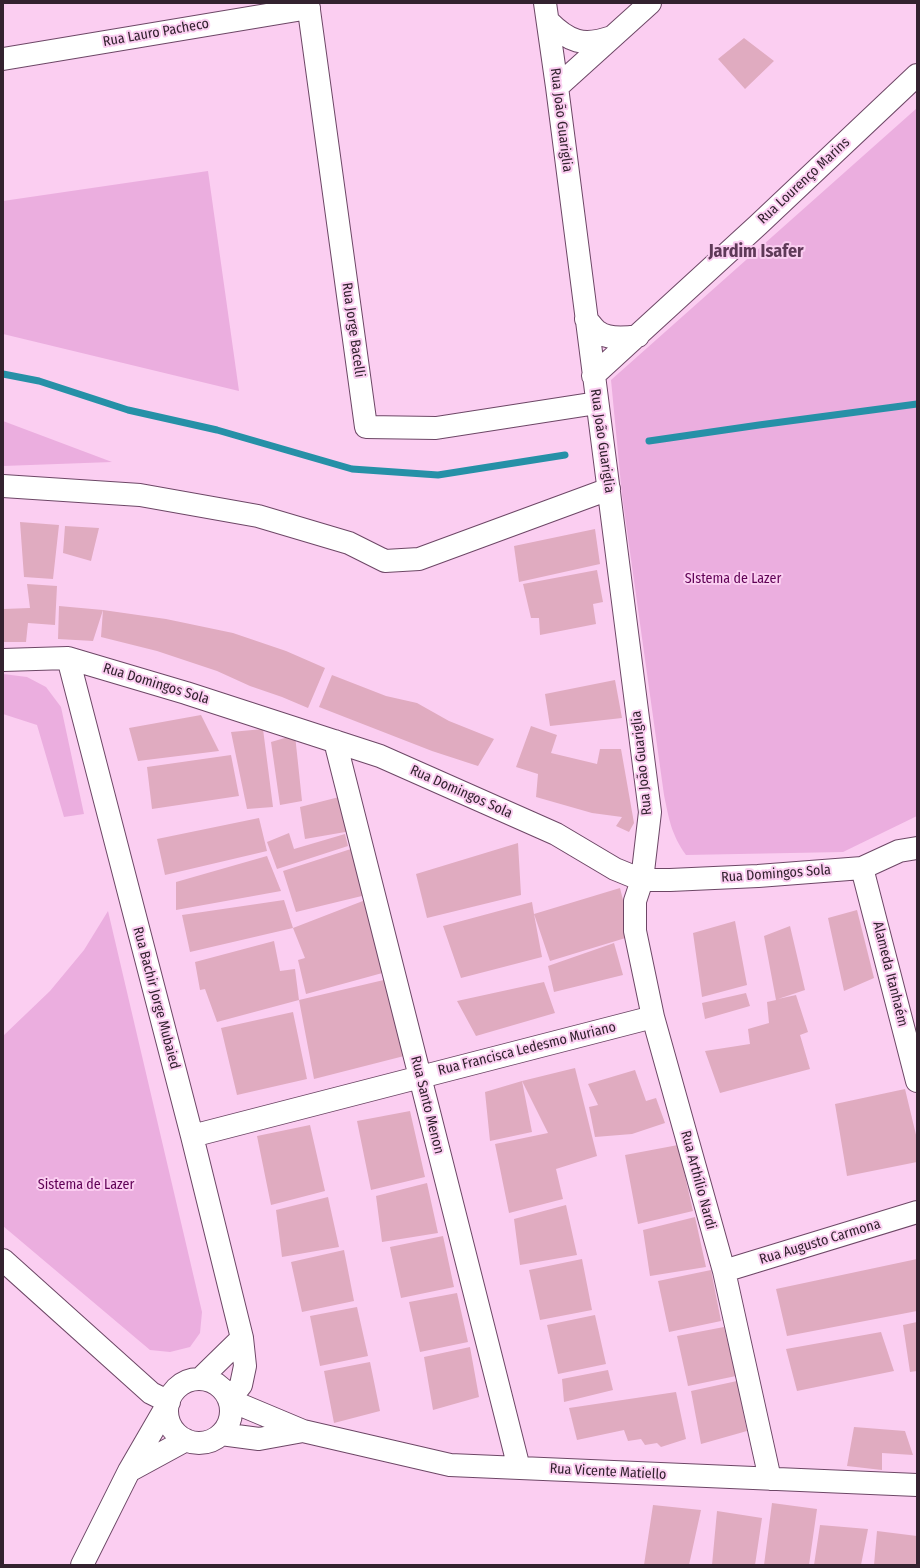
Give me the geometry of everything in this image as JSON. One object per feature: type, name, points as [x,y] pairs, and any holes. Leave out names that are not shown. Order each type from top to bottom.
[{"type":"street","points":[[557,87],[650,3]]},
{"type":"street","name":"Rua Lauro Pacheco","points":[[3,60],[308,5]]},
{"type":"street","name":"Rua Jorge Bacelli","points":[[308,5],[366,427],[436,428],[597,403]]},
{"type":"street","points":[[547,12],[560,33],[575,40],[588,43],[613,36]]},
{"type":"street","name":"Rua João Guariglia","points":[[547,12],[650,812],[642,880]]},
{"type":"street","name":"Rua Lourenço Marins","points":[[593,376],[758,225],[917,75]]},
{"type":"street","points":[[586,319],[597,332],[606,335],[622,339],[638,336]]},
{"type":"street","points":[[3,486],[140,495],[258,516],[349,543],[385,561],[419,559],[609,489]]},
{"type":"street","name":"Rua Domingos Sola","points":[[3,660],[68,658],[186,693],[380,756],[556,834],[614,869],[642,880],[758,876],[862,868],[899,852],[917,848]]},
{"type":"street","name":"Rua Bachir Jorge Mubaied","points":[[68,658],[192,1136],[242,1338],[245,1366],[240,1385],[229,1400]]},
{"type":"street","name":"Rua Santo Menon","points":[[335,741],[519,1468]]},
{"type":"street","name":"Alameda Itanhaém","points":[[862,868],[917,1081]]},
{"type":"street","name":"Rua Arthílio Nardi","points":[[642,880],[635,901],[635,931],[653,1017],[724,1271],[770,1479]]},
{"type":"street","name":"Rua Francisca Ledesmo Muriano","points":[[192,1136],[653,1017]]},
{"type":"street","name":"Rua Augusto Carmona","points":[[724,1271],[917,1212]]},
{"type":"street","points":[[3,1260],[151,1393],[173,1395]]},
{"type":"street","points":[[200,1379],[242,1338]]},
{"type":"street","points":[[82,1565],[129,1471],[173,1395],[184,1383],[200,1379],[218,1385],[225,1392],[231,1409],[227,1427],[213,1440],[204,1443],[195,1443],[186,1440],[178,1435],[170,1424],[167,1411],[173,1395]]},
{"type":"street","name":"Rua Vicente Matiello","points":[[229,1400],[303,1431],[450,1465],[917,1485]]},
{"type":"street","name":"Rua Vicente Matiello","points":[[221,1434],[259,1438],[303,1431]]},
{"type":"street","points":[[129,1471],[186,1440]]},
{"type":"green space","name":"SIstema de Lazer","points":[[917,108],[917,816],[843,852],[686,855],[674,833],[669,819],[664,795],[622,495],[611,380]]},
{"type":"green space","points":[[208,171],[239,391],[3,334],[3,201]]},
{"type":"green space","points":[[3,421],[112,462],[3,466]]},
{"type":"green space","points":[[3,674],[27,677],[46,687],[61,707],[84,814],[64,817],[37,725],[3,714]]},
{"type":"green space","name":"Sistema de Lazer","points":[[108,911],[202,1312],[200,1333],[190,1347],[170,1352],[150,1350],[3,1226],[3,1036],[50,991],[84,950]]},
{"type":"building","points":[[744,38],[774,61],[745,89],[718,59]]},
{"type":"building","points":[[20,522],[59,525],[53,579],[24,577]]},
{"type":"building","points":[[65,526],[99,528],[91,561],[63,553]]},
{"type":"building","points":[[595,529],[600,564],[519,582],[514,546]]},
{"type":"building","points":[[597,570],[603,602],[593,604],[596,624],[540,635],[539,618],[531,618],[523,584]]},
{"type":"building","points":[[27,584],[57,586],[55,625],[28,623],[26,642],[3,642],[3,609],[30,608]]},
{"type":"building","points":[[59,606],[103,610],[93,641],[58,639]]},
{"type":"building","points":[[103,610],[166,619],[233,633],[286,651],[325,668],[308,708],[250,686],[217,671],[157,651],[101,637]]},
{"type":"building","points":[[332,675],[386,696],[417,703],[449,721],[494,739],[478,766],[432,751],[319,707]]},
{"type":"building","points":[[615,680],[622,718],[550,726],[545,694]]},
{"type":"building","points":[[201,715],[219,751],[138,761],[129,728]]},
{"type":"building","points":[[531,726],[557,735],[551,753],[597,764],[600,749],[621,749],[634,823],[629,832],[616,826],[622,817],[592,813],[536,797],[538,774],[516,767]]},
{"type":"building","points":[[263,729],[273,807],[247,809],[231,732]]},
{"type":"building","points":[[295,735],[302,801],[280,805],[271,742]]},
{"type":"building","points":[[231,755],[239,796],[152,809],[147,767]]},
{"type":"building","points":[[343,796],[351,831],[305,839],[300,807]]},
{"type":"building","points":[[259,818],[267,851],[165,875],[157,839]]},
{"type":"building","points":[[289,833],[294,849],[345,834],[348,846],[277,869],[267,842]]},
{"type":"building","points":[[518,843],[521,895],[427,918],[416,874]]},
{"type":"building","points":[[357,847],[366,895],[296,912],[283,871]]},
{"type":"building","points":[[267,856],[281,891],[176,910],[176,882]]},
{"type":"building","points":[[620,888],[632,936],[550,961],[534,914]]},
{"type":"building","points":[[368,899],[386,972],[306,994],[298,960],[305,958],[293,928]]},
{"type":"building","points":[[284,900],[293,928],[190,952],[182,915]]},
{"type":"building","points":[[532,902],[542,957],[461,978],[443,926]]},
{"type":"building","points":[[857,910],[874,978],[844,991],[828,918]]},
{"type":"building","points":[[735,921],[747,985],[702,997],[693,933]]},
{"type":"building","points":[[790,926],[805,990],[778,999],[796,995],[808,1032],[800,1035],[810,1069],[720,1093],[705,1051],[750,1044],[748,1029],[769,1023],[767,1002],[776,1000],[764,936]]},
{"type":"building","points":[[274,941],[280,971],[295,969],[299,1000],[217,1022],[205,989],[200,990],[195,962]]},
{"type":"building","points":[[614,943],[623,975],[554,992],[548,966]]},
{"type":"building","points":[[388,979],[408,1055],[314,1079],[299,1000]]},
{"type":"building","points":[[544,982],[555,1013],[476,1036],[457,1001]]},
{"type":"building","points":[[746,993],[750,1006],[705,1019],[702,1003]]},
{"type":"building","points":[[293,1012],[307,1079],[237,1095],[221,1028]]},
{"type":"building","points":[[575,1068],[597,1156],[556,1169],[563,1199],[509,1213],[495,1144],[548,1133],[522,1081]]},
{"type":"building","points":[[635,1070],[646,1101],[656,1098],[665,1123],[632,1134],[595,1137],[589,1107],[598,1105],[588,1084]]},
{"type":"building","points":[[522,1081],[532,1132],[490,1141],[485,1092]]},
{"type":"building","points":[[905,1089],[917,1139],[917,1162],[847,1176],[835,1104]]},
{"type":"building","points":[[410,1111],[425,1177],[371,1190],[357,1121]]},
{"type":"building","points":[[310,1125],[325,1191],[271,1205],[257,1136]]},
{"type":"building","points":[[678,1145],[693,1211],[638,1224],[625,1155]]},
{"type":"building","points":[[427,1183],[438,1233],[382,1242],[376,1196]]},
{"type":"building","points":[[328,1197],[339,1247],[282,1257],[276,1210]]},
{"type":"building","points":[[566,1205],[577,1255],[520,1265],[514,1219]]},
{"type":"building","points":[[695,1217],[706,1267],[650,1276],[643,1230]]},
{"type":"building","points":[[443,1236],[454,1287],[401,1298],[390,1247]]},
{"type":"building","points":[[344,1250],[354,1301],[302,1312],[291,1262]]},
{"type":"building","points":[[582,1259],[592,1310],[540,1320],[529,1270]]},
{"type":"building","points":[[917,1259],[917,1311],[787,1336],[776,1289]]},
{"type":"building","points":[[711,1270],[721,1321],[669,1332],[658,1281]]},
{"type":"building","points":[[457,1293],[468,1342],[420,1352],[409,1302]]},
{"type":"building","points":[[357,1307],[368,1356],[320,1366],[310,1316]]},
{"type":"building","points":[[595,1315],[606,1364],[558,1374],[547,1325]]},
{"type":"building","points":[[917,1322],[917,1371],[910,1372],[903,1325]]},
{"type":"building","points":[[724,1327],[736,1376],[688,1386],[677,1336]]},
{"type":"building","points":[[881,1332],[894,1371],[797,1391],[786,1349]]},
{"type":"building","points":[[470,1347],[479,1397],[433,1410],[424,1357]]},
{"type":"building","points":[[370,1362],[380,1411],[334,1423],[324,1371]]},
{"type":"building","points":[[608,1370],[613,1390],[564,1402],[562,1379]]},
{"type":"building","points":[[737,1381],[747,1431],[701,1444],[691,1391]]},
{"type":"building","points":[[676,1392],[686,1439],[661,1447],[657,1443],[645,1445],[641,1439],[628,1441],[624,1430],[577,1440],[569,1408]]},
{"type":"building","points":[[854,1427],[905,1431],[913,1455],[882,1453],[882,1470],[847,1466]]},
{"type":"building","points":[[772,1503],[817,1509],[809,1565],[764,1565]]},
{"type":"building","points":[[653,1505],[701,1510],[689,1565],[644,1565]]},
{"type":"building","points":[[717,1511],[762,1518],[755,1565],[712,1565]]},
{"type":"building","points":[[820,1525],[868,1529],[861,1565],[814,1565]]},
{"type":"building","points":[[877,1531],[917,1536],[917,1565],[874,1565]]},
{"type":"waterway","points":[[3,374],[39,381],[128,410],[217,430],[352,469],[438,475],[565,455]]},
{"type":"waterway","points":[[649,441],[917,404]]},
{"type":"district","name":"Jardim Isafer","points":[[756,252]]}]
